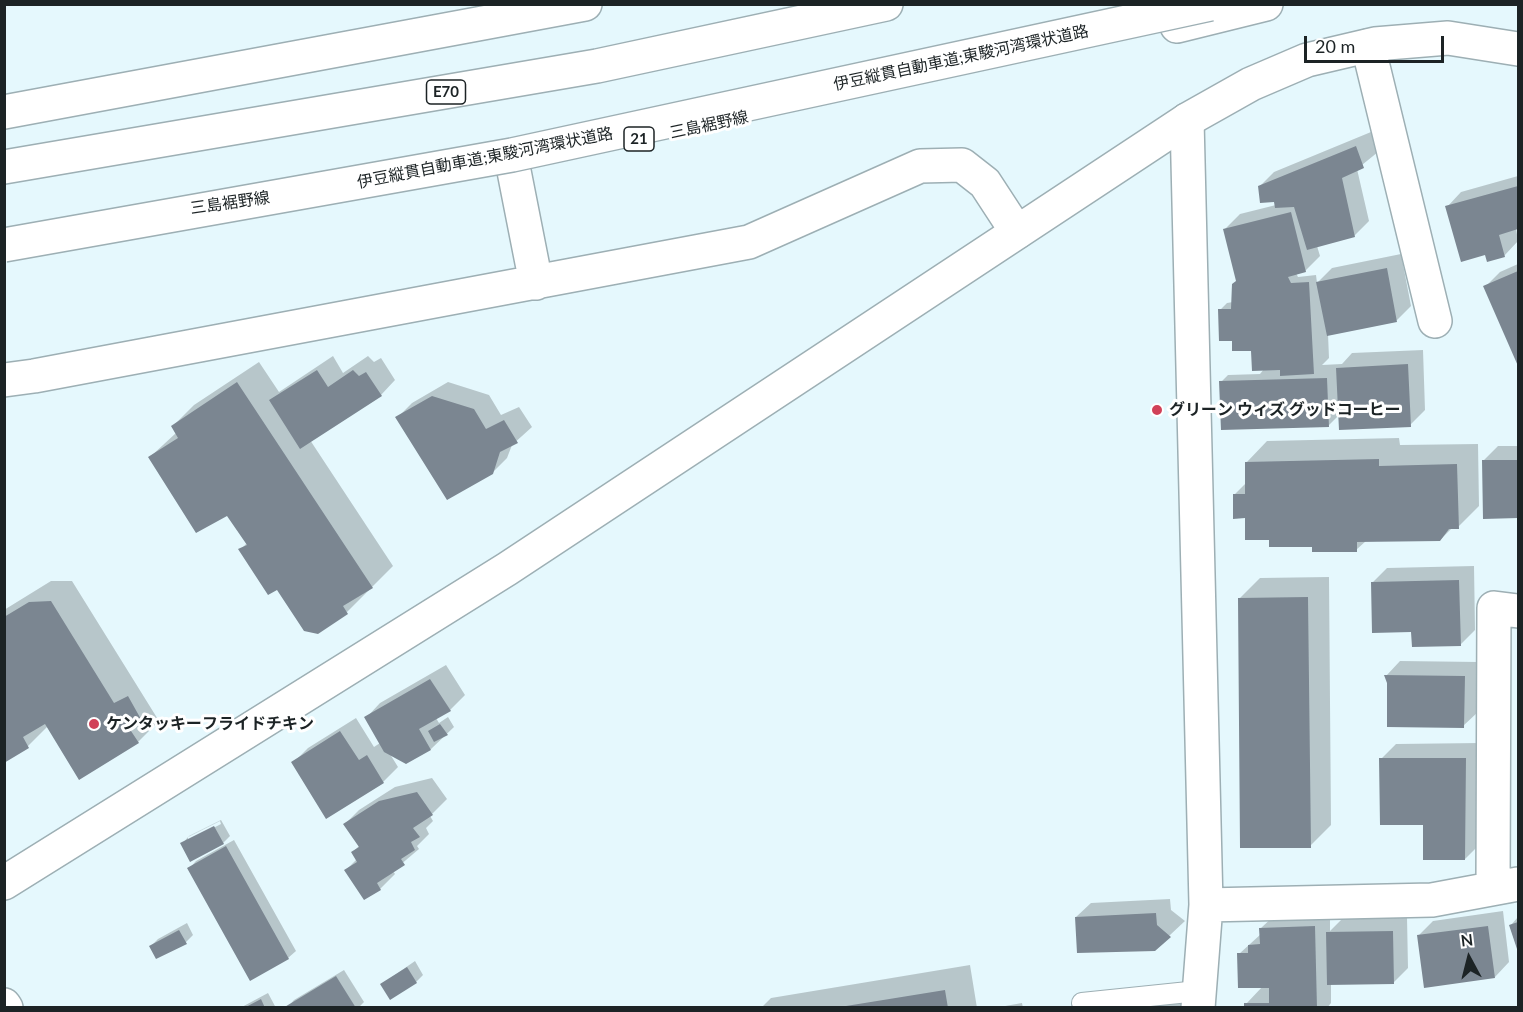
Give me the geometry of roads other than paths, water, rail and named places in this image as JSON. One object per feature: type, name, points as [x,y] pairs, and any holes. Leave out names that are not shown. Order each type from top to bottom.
[{"type":"main road","points":[[4,112],[585,4]]},
{"type":"main road","name":"E70","points":[[4,167],[597,66],[886,4]]},
{"type":"main road","name":"伊豆縦貫自動車道;東駿河湾環状道路","points":[[4,245],[512,155],[1209,4]]},
{"type":"main road","name":"三島裾野線","points":[[4,233],[513,166],[1206,20],[1266,4]]},
{"type":"main road","points":[[4,883],[507,569],[1187,120],[1251,84],[1307,60],[1368,46],[1448,38],[1518,49]]},
{"type":"main road","points":[[1368,46],[1435,321]]},
{"type":"main road","points":[[1187,120],[1206,905],[1198,999]]},
{"type":"main road","points":[[4,380],[536,284],[749,242],[920,166],[962,165],[985,183],[1017,232]]},
{"type":"main road","points":[[513,166],[536,284]]},
{"type":"main road","points":[[1206,905],[1432,900],[1506,886],[1494,608],[1518,611]]},
{"type":"lane","points":[[1082,1003],[1198,999]]},
{"type":"place","name":"グリーン ウィズ グッドコーヒー","points":[[1157,410]]},
{"type":"place","name":"ケンタッキーフライドチキン","points":[[94,724]]}]
